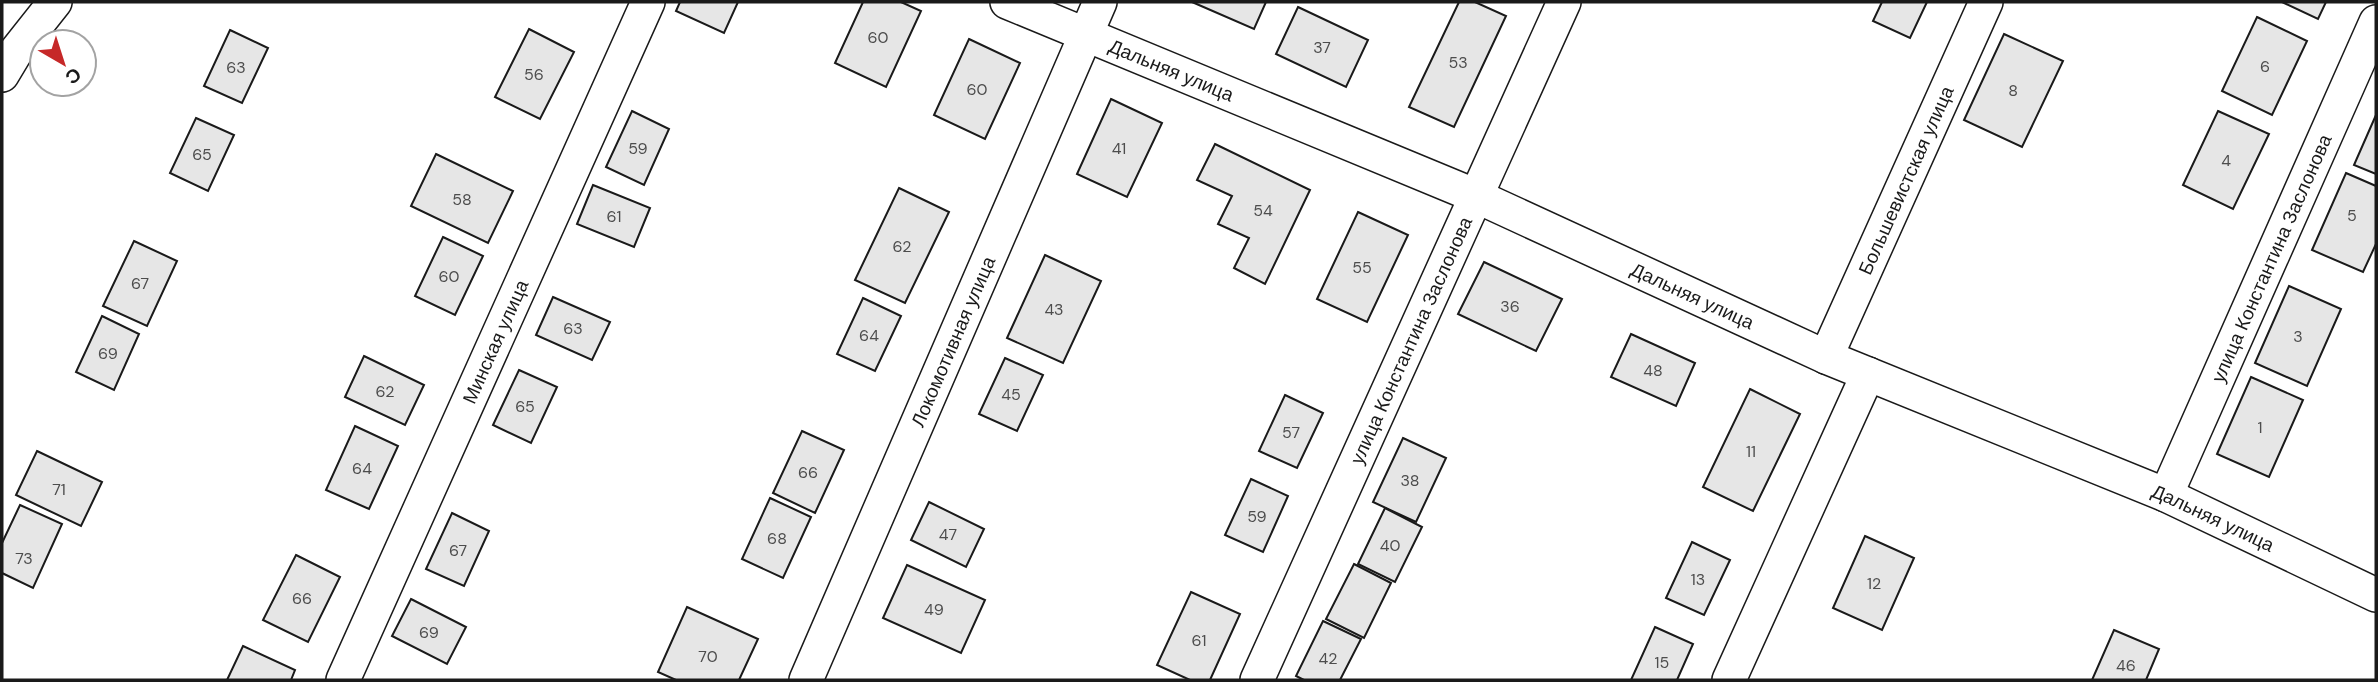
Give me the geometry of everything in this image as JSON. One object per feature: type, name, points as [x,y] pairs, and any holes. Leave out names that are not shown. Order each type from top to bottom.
[{"type":"street","points":[[2,75],[55,2]]},
{"type":"street","name":"Минская улица","points":[[343,680],[648,2]]},
{"type":"street","name":"Дальняя улица","points":[[1007,2],[1476,196],[1826,357],[2166,495],[2376,595]]},
{"type":"street","name":"Локомотивная улица","points":[[806,680],[1101,2]]},
{"type":"street","name":"улица Константина Заслонова","points":[[1257,680],[1564,2]]},
{"type":"street","name":"Большевистская улица","points":[[1826,357],[1986,2]]},
{"type":"street","name":"улица Константина Заслонова","points":[[2166,495],[2376,22]]},
{"type":"street","points":[[1729,680],[1868,374]]},
{"type":"building","points":[[680,2],[738,2],[724,33],[676,11]]},
{"type":"building","points":[[863,2],[901,2],[921,11],[886,87],[835,63]]},
{"type":"building","points":[[1192,2],[1266,2],[1254,29]]},
{"type":"building","points":[[1459,2],[1475,2],[1506,16],[1454,127],[1409,107]]},
{"type":"building","points":[[1882,2],[1927,2],[1910,38],[1873,21]]},
{"type":"building","points":[[2282,2],[2326,2],[2318,19]]},
{"type":"building","points":[[1298,7],[1368,40],[1346,87],[1276,54]]},
{"type":"building","points":[[2257,17],[2307,41],[2272,115],[2222,91]]},
{"type":"building","points":[[529,29],[574,52],[540,119],[495,97]]},
{"type":"building","points":[[230,30],[268,48],[242,103],[204,86]]},
{"type":"building","points":[[2004,34],[2063,61],[2022,147],[1964,120]]},
{"type":"building","points":[[969,39],[1020,63],[985,139],[934,115]]},
{"type":"building","points":[[1111,99],[1162,123],[1127,197],[1077,174]]},
{"type":"building","points":[[632,111],[669,129],[644,185],[606,167]]},
{"type":"building","points":[[2218,111],[2269,134],[2233,209],[2183,185]]},
{"type":"building","points":[[2376,115],[2376,174],[2354,165]]},
{"type":"building","points":[[196,118],[234,135],[208,191],[170,173]]},
{"type":"building","points":[[1215,144],[1310,190],[1265,284],[1234,268],[1249,238],[1218,224],[1232,196],[1197,180]]},
{"type":"building","points":[[436,154],[513,191],[488,243],[411,206]]},
{"type":"building","points":[[2346,173],[2376,186],[2376,244],[2363,272],[2312,250]]},
{"type":"building","points":[[593,185],[650,208],[634,247],[577,224]]},
{"type":"building","points":[[899,188],[949,212],[905,303],[855,280]]},
{"type":"building","points":[[1358,212],[1408,235],[1367,322],[1317,299]]},
{"type":"building","points":[[443,237],[483,256],[455,315],[415,296]]},
{"type":"building","points":[[134,241],[177,261],[147,326],[103,306]]},
{"type":"building","points":[[1045,255],[1101,281],[1063,363],[1007,338]]},
{"type":"building","points":[[1484,262],[1562,299],[1536,351],[1458,314]]},
{"type":"building","points":[[2289,286],[2341,309],[2307,386],[2255,363]]},
{"type":"building","points":[[553,297],[610,322],[592,360],[536,335]]},
{"type":"building","points":[[863,298],[901,316],[875,371],[837,354]]},
{"type":"building","points":[[102,316],[139,334],[114,390],[76,372]]},
{"type":"building","points":[[1631,334],[1695,363],[1676,406],[1611,377]]},
{"type":"building","points":[[364,356],[424,385],[405,425],[345,397]]},
{"type":"building","points":[[1005,358],[1043,375],[1017,431],[979,414]]},
{"type":"building","points":[[519,370],[557,387],[531,443],[493,425]]},
{"type":"building","points":[[2251,377],[2303,400],[2269,477],[2217,454]]},
{"type":"building","points":[[1750,389],[1800,414],[1753,511],[1703,487]]},
{"type":"building","points":[[1285,395],[1323,413],[1297,468],[1259,451]]},
{"type":"building","points":[[355,426],[398,446],[369,509],[326,490]]},
{"type":"building","points":[[802,431],[844,450],[815,513],[773,493]]},
{"type":"building","points":[[1403,438],[1446,458],[1416,522],[1373,502]]},
{"type":"building","points":[[37,451],[102,482],[81,526],[16,495]]},
{"type":"building","points":[[1251,479],[1288,496],[1263,552],[1225,535]]},
{"type":"building","points":[[770,498],[811,517],[783,578],[742,559]]},
{"type":"building","points":[[929,502],[984,529],[966,567],[911,540]]},
{"type":"building","points":[[20,505],[62,524],[33,588],[2,573],[2,543]]},
{"type":"building","points":[[1385,508],[1422,527],[1395,582],[1358,564]]},
{"type":"building","points":[[452,513],[489,531],[464,586],[426,569]]},
{"type":"building","points":[[1865,536],[1914,558],[1882,630],[1833,608]]},
{"type":"building","points":[[1692,542],[1730,560],[1704,615],[1666,598]]},
{"type":"building","points":[[296,555],[340,577],[308,642],[263,620]]},
{"type":"building","points":[[1354,564],[1391,583],[1364,638],[1326,619]]},
{"type":"building","points":[[907,565],[985,600],[961,653],[883,618]]},
{"type":"building","points":[[1191,592],[1240,614],[1210,680],[1190,680],[1157,665]]},
{"type":"building","points":[[411,599],[466,627],[447,664],[392,636]]},
{"type":"building","points":[[687,607],[758,639],[739,680],[676,680],[658,672]]},
{"type":"building","points":[[1323,621],[1361,639],[1340,680],[1304,680],[1296,676]]},
{"type":"building","points":[[1655,627],[1693,644],[1677,680],[1631,680]]},
{"type":"building","points":[[2114,630],[2159,649],[2146,680],[2092,680]]},
{"type":"building","points":[[243,646],[295,670],[291,680],[227,680]]}]
